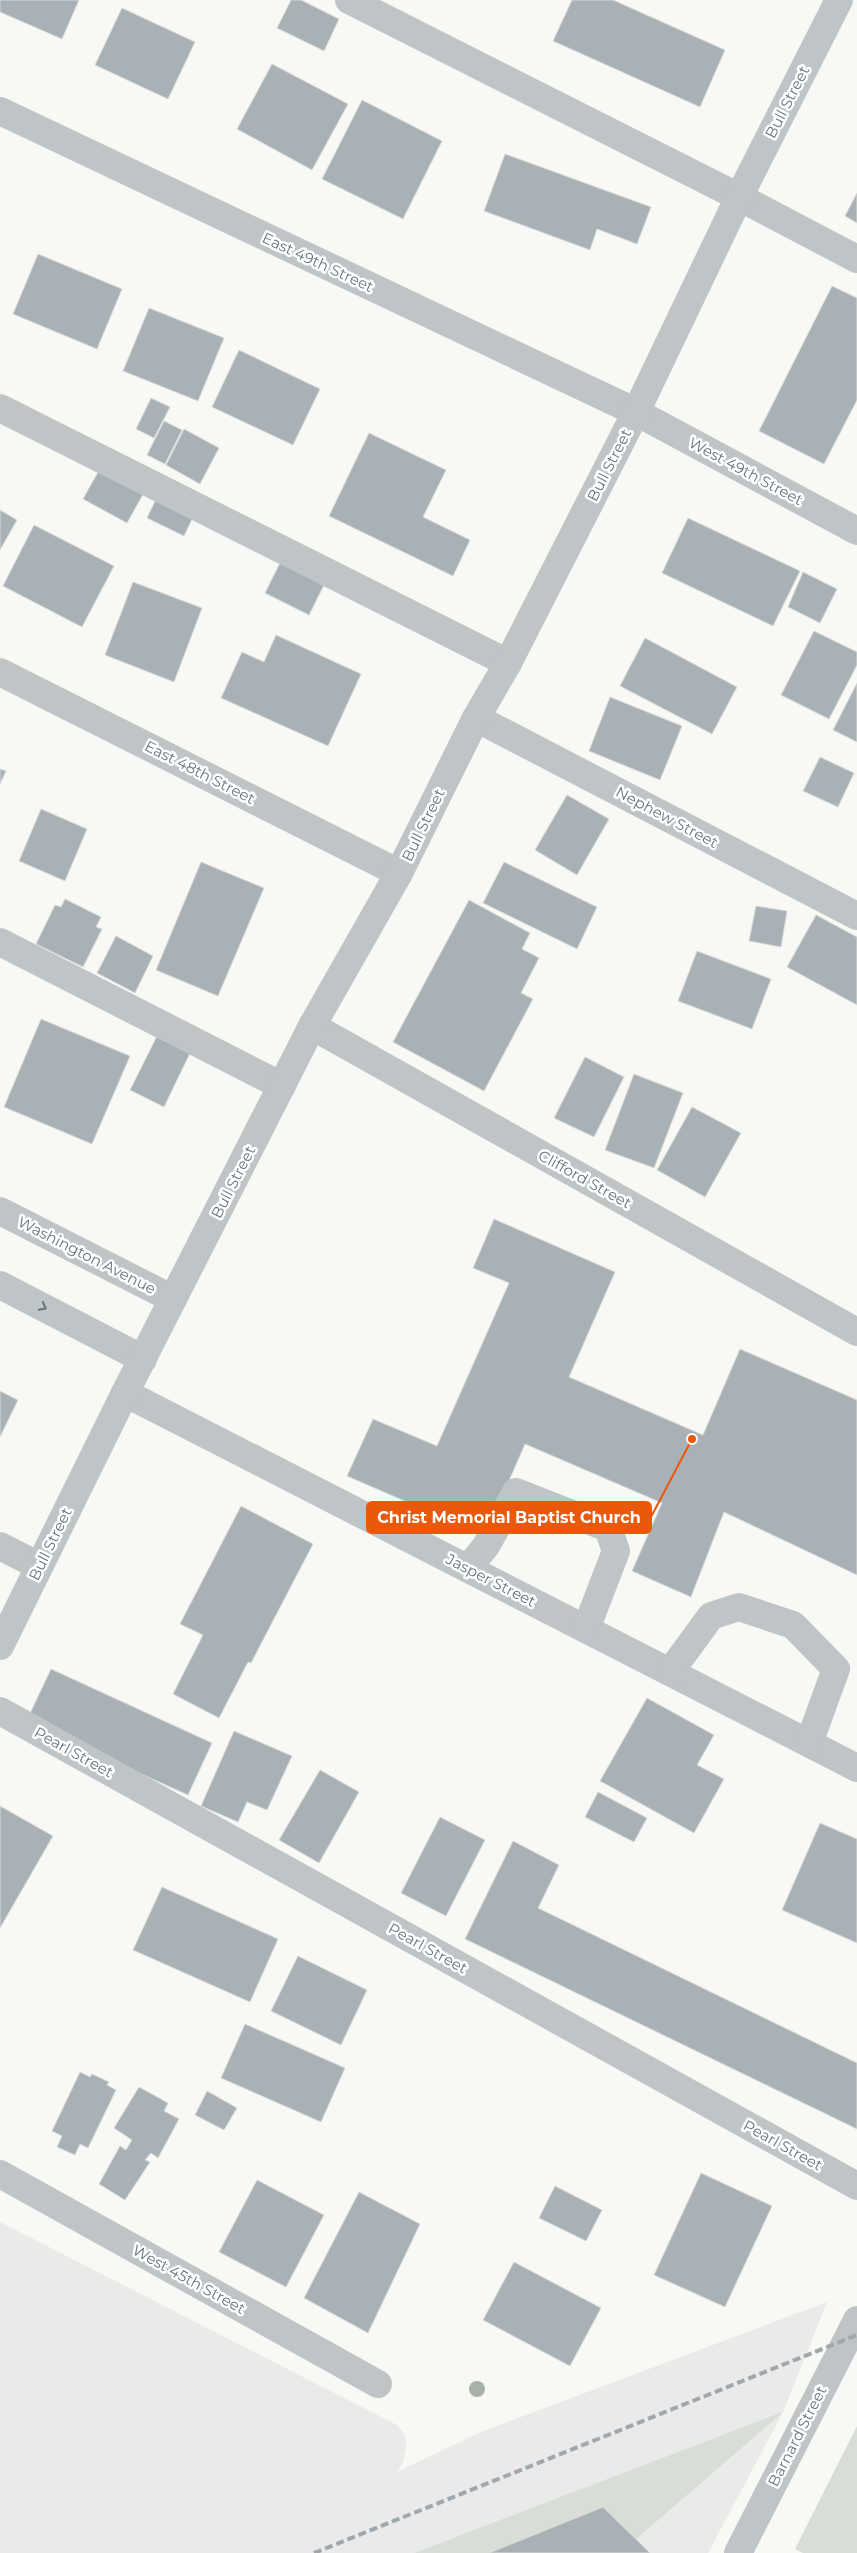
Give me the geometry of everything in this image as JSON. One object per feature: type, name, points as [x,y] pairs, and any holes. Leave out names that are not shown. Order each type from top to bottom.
[{"type":"street","points":[[349,0],[740,197],[857,259]]},
{"type":"street","name":"Bull Street","points":[[0,1646],[125,1393],[312,1026],[399,873],[476,718],[508,663],[636,412],[740,197],[839,0]]},
{"type":"street","name":"East 49th Street","points":[[0,112],[636,412]]},
{"type":"street","points":[[0,408],[508,663]]},
{"type":"street","name":"West 49th Street","points":[[636,412],[857,531]]},
{"type":"street","name":"East 48th Street","points":[[0,672],[399,873]]},
{"type":"street","name":"Nephew Street","points":[[476,718],[857,916]]},
{"type":"street","points":[[0,942],[282,1086]]},
{"type":"street","name":"Clifford Street","points":[[312,1026],[857,1332]]},
{"type":"street","name":"Washington Avenue","points":[[0,1211],[174,1299]]},
{"type":"street","points":[[0,1285],[143,1359]]},
{"type":"street","name":"Jasper Street","points":[[125,1393],[857,1768]]},
{"type":"street","points":[[468,1568],[486,1546],[516,1492],[608,1528],[616,1551],[586,1629]]},
{"type":"street","points":[[0,1546],[40,1566]]},
{"type":"street","points":[[670,1672],[711,1616],[739,1607],[794,1625],[836,1668],[809,1743]]},
{"type":"street","name":"Pearl Street","points":[[0,1711],[857,2186]]},
{"type":"street","name":"West 45th Street","points":[[0,2174],[378,2384]]},
{"type":"street","name":"Barnard Street","points":[[739,2552],[857,2320]]},
{"type":"shaded area","points":[[0,2222],[397,2425],[405,2435],[406,2447],[403,2463],[397,2472],[483,2431],[827,2302],[783,2412],[708,2553],[426,2553],[719,2437],[414,2553],[0,2553]]},
{"type":"shaded area","points":[[783,2412],[636,2539],[603,2507],[489,2553],[414,2553]]},
{"type":"shaded area","points":[[857,2426],[857,2553],[803,2553],[795,2549]]},
{"type":"building","points":[[0,0],[79,0],[62,39],[0,12]]},
{"type":"building","points":[[291,0],[301,0],[339,19],[324,51],[277,28]]},
{"type":"building","points":[[572,0],[613,0],[725,50],[700,107],[553,41]]},
{"type":"building","points":[[122,8],[195,42],[168,99],[95,65]]},
{"type":"building","points":[[272,64],[348,104],[312,170],[237,129]]},
{"type":"building","points":[[362,100],[442,141],[403,219],[322,179]]},
{"type":"building","points":[[505,154],[651,207],[637,244],[597,229],[590,250],[484,211]]},
{"type":"building","points":[[857,193],[857,223],[845,216]]},
{"type":"building","points":[[38,254],[122,289],[97,349],[13,314]]},
{"type":"building","points":[[832,286],[857,298],[857,400],[824,464],[759,431]]},
{"type":"building","points":[[149,308],[224,338],[198,401],[123,371]]},
{"type":"building","points":[[239,350],[320,389],[293,445],[212,407]]},
{"type":"building","points":[[151,398],[170,407],[154,438],[136,429]]},
{"type":"building","points":[[164,421],[182,430],[165,464],[147,455]]},
{"type":"building","points":[[184,429],[219,448],[200,484],[166,465]]},
{"type":"building","points":[[369,433],[446,470],[423,517],[470,540],[453,576],[329,516]]},
{"type":"building","points":[[102,465],[146,489],[127,523],[83,499]]},
{"type":"building","points":[[157,497],[194,515],[184,536],[147,518]]},
{"type":"building","points":[[0,510],[17,520],[0,550]]},
{"type":"building","points":[[688,518],[800,571],[773,626],[662,573]]},
{"type":"building","points":[[34,525],[114,566],[82,627],[3,586]]},
{"type":"building","points":[[282,559],[326,581],[309,615],[265,593]]},
{"type":"building","points":[[803,572],[837,589],[820,623],[788,607]]},
{"type":"building","points":[[133,582],[202,608],[174,682],[105,655]]},
{"type":"building","points":[[814,631],[857,652],[857,665],[829,719],[781,695]]},
{"type":"building","points":[[276,635],[361,674],[328,746],[221,698],[242,652],[264,662]]},
{"type":"building","points":[[645,638],[737,687],[712,734],[620,686]]},
{"type":"building","points":[[857,683],[857,742],[833,730]]},
{"type":"building","points":[[610,697],[682,726],[660,780],[589,751]]},
{"type":"building","points":[[820,757],[854,773],[838,807],[803,791]]},
{"type":"building","points":[[0,769],[6,771],[0,784]]},
{"type":"building","points":[[567,795],[609,819],[577,875],[535,850]]},
{"type":"building","points":[[41,809],[87,829],[65,881],[19,861]]},
{"type":"building","points":[[201,862],[264,888],[218,996],[156,970]]},
{"type":"building","points":[[504,862],[597,907],[577,949],[483,903]]},
{"type":"building","points":[[65,899],[101,917],[96,927],[102,929],[83,967],[36,944],[55,905],[61,907]]},
{"type":"building","points":[[469,900],[530,933],[522,949],[539,958],[521,993],[533,999],[484,1091],[393,1042]]},
{"type":"building","points":[[756,906],[787,911],[781,947],[749,941]]},
{"type":"building","points":[[816,915],[857,937],[857,1005],[787,967]]},
{"type":"building","points":[[116,936],[153,956],[135,993],[97,973]]},
{"type":"building","points":[[697,951],[771,979],[752,1029],[678,1001]]},
{"type":"building","points":[[41,1019],[130,1056],[92,1144],[4,1107]]},
{"type":"building","points":[[157,1036],[190,1053],[164,1107],[130,1090]]},
{"type":"building","points":[[585,1057],[624,1077],[594,1137],[554,1118]]},
{"type":"building","points":[[634,1074],[683,1093],[654,1168],[605,1150]]},
{"type":"building","points":[[692,1107],[741,1133],[705,1197],[657,1170]]},
{"type":"building","points":[[494,1219],[615,1272],[569,1377],[703,1435],[740,1349],[857,1400],[857,1575],[724,1512],[691,1597],[632,1571],[662,1503],[525,1444],[485,1536],[347,1476],[373,1419],[437,1446],[509,1283],[473,1268]]},
{"type":"building","points":[[0,1391],[18,1400],[0,1437]]},
{"type":"building","points":[[241,1506],[313,1544],[251,1663],[248,1662],[219,1718],[173,1694],[203,1635],[180,1624]]},
{"type":"building","points":[[51,1669],[212,1743],[188,1795],[26,1722]]},
{"type":"building","points":[[647,1698],[714,1735],[697,1765],[724,1779],[694,1833],[600,1781]]},
{"type":"building","points":[[234,1731],[292,1756],[267,1810],[247,1802],[238,1822],[201,1806]]},
{"type":"building","points":[[320,1770],[359,1792],[319,1863],[279,1840]]},
{"type":"building","points":[[598,1792],[647,1818],[634,1842],[585,1817]]},
{"type":"building","points":[[0,1806],[53,1836],[0,1928]]},
{"type":"building","points":[[440,1817],[485,1840],[446,1916],[401,1893]]},
{"type":"building","points":[[820,1823],[857,1839],[857,1943],[782,1910]]},
{"type":"building","points":[[513,1841],[559,1865],[538,1908],[857,2063],[857,2129],[465,1939]]},
{"type":"building","points":[[162,1887],[278,1939],[250,2002],[133,1950]]},
{"type":"building","points":[[298,1956],[367,1990],[341,2045],[271,2011]]},
{"type":"building","points":[[245,2024],[345,2068],[321,2122],[221,2078]]},
{"type":"building","points":[[80,2072],[90,2077],[92,2074],[109,2082],[107,2085],[116,2090],[88,2148],[80,2144],[75,2155],[57,2147],[62,2136],[52,2131]]},
{"type":"building","points":[[139,2087],[168,2103],[164,2111],[179,2119],[158,2158],[151,2153],[145,2160],[150,2162],[125,2200],[99,2184],[120,2146],[126,2150],[132,2140],[114,2128]]},
{"type":"building","points":[[207,2091],[237,2108],[224,2130],[195,2115]]},
{"type":"building","points":[[701,2173],[772,2206],[725,2307],[654,2275]]},
{"type":"building","points":[[257,2180],[324,2215],[286,2287],[219,2252]]},
{"type":"building","points":[[555,2186],[602,2210],[586,2241],[539,2218]]},
{"type":"building","points":[[359,2192],[420,2224],[368,2333],[304,2298]]},
{"type":"building","points":[[514,2262],[601,2308],[570,2366],[483,2320]]},
{"type":"building","points":[[603,2507],[650,2553],[489,2553]]},
{"type":"railway","points":[[314,2553],[857,2335]]},
{"type":"place","name":"Christ Memorial Baptist Church","points":[[692,1439]]}]
